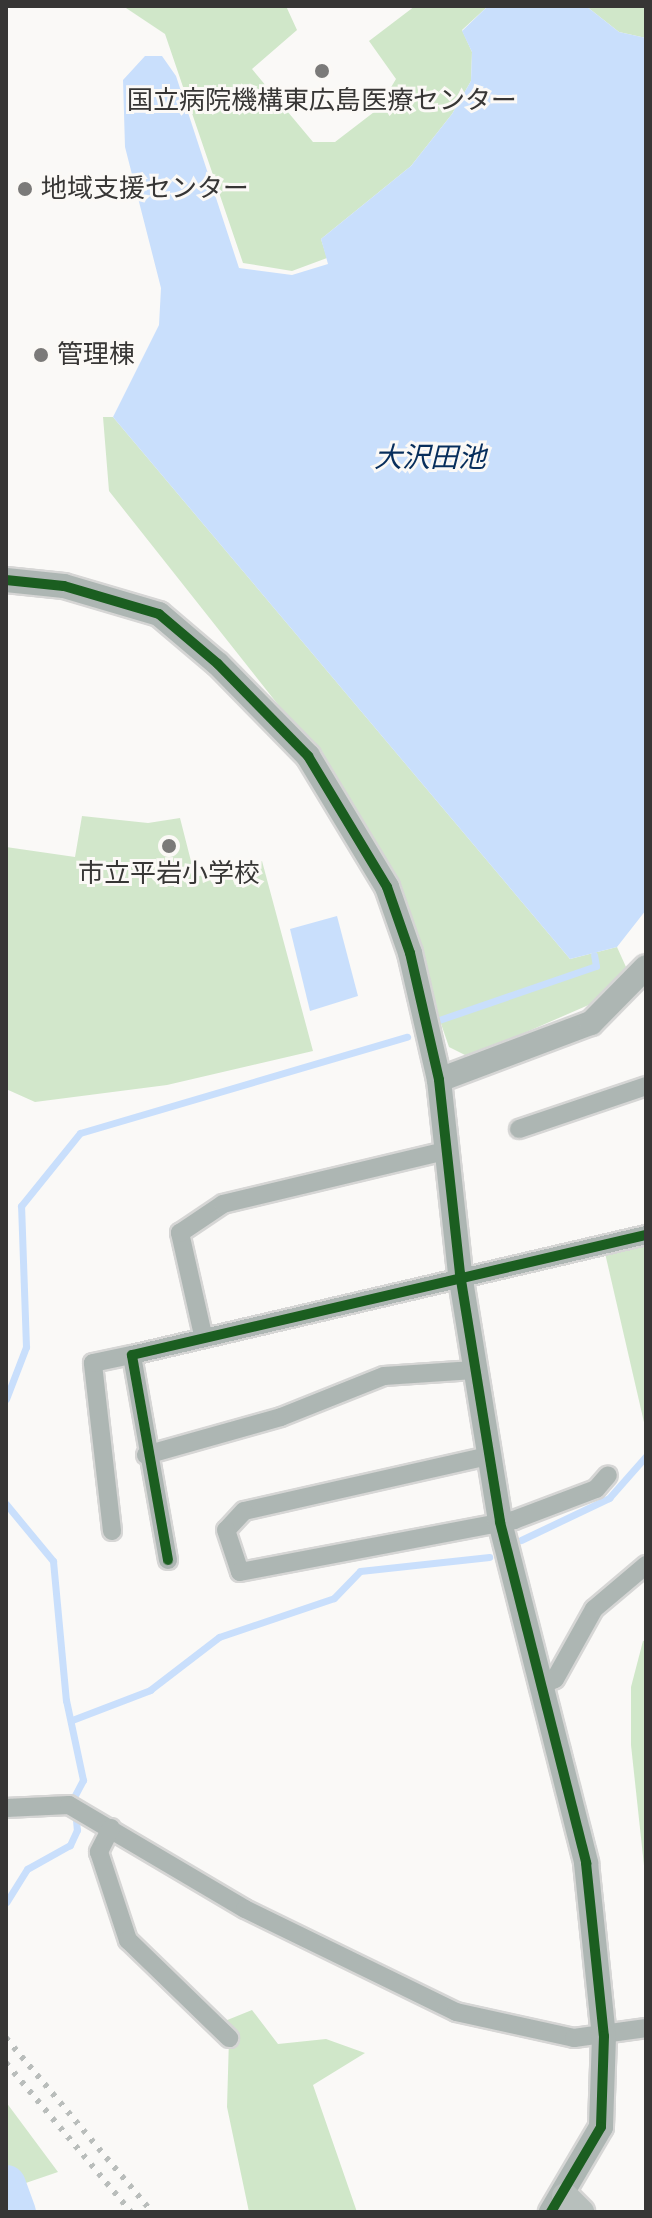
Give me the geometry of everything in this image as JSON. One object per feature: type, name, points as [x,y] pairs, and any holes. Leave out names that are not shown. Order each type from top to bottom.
[{"type":"street","points":[[6,580],[77,589],[159,614],[308,756],[387,887],[439,1080],[460,1274],[500,1522],[586,1863],[604,2036],[601,2127],[566,2207]]},
{"type":"street","points":[[439,1080],[591,1023],[643,980]]},
{"type":"street","points":[[519,1129],[646,1086]]},
{"type":"street","points":[[203,1335],[180,1233],[223,1204],[446,1151]]},
{"type":"street","points":[[112,1531],[93,1363],[460,1274],[646,1235]]},
{"type":"street","points":[[132,1355],[146,1455],[168,1560]]},
{"type":"street","points":[[146,1455],[281,1417],[384,1376],[474,1370]]},
{"type":"street","points":[[488,1456],[244,1511],[226,1530],[240,1572],[262,1573],[500,1522],[596,1489],[608,1475]]},
{"type":"street","points":[[542,1685],[555,1679],[594,1609],[646,1565]]},
{"type":"street","points":[[6,1808],[73,1807],[245,1909],[456,2012],[574,2038],[646,2028]]},
{"type":"street","points":[[111,1828],[99,1852],[128,1940],[229,2038]]},
{"type":"green space","points":[[123,6],[286,6],[297,30],[252,69],[313,142],[335,142],[378,109],[396,79],[369,41],[415,6],[488,6],[462,30],[472,52],[471,81],[452,114],[411,166],[321,239],[327,258],[292,271],[243,263],[165,34]]},
{"type":"green space","points":[[586,6],[646,6],[646,38],[619,32]]},
{"type":"green space","points":[[103,417],[113,417],[570,959],[617,947],[626,967],[607,997],[469,1057],[449,1047],[397,896],[325,764],[109,491]]},
{"type":"green space","points":[[82,816],[148,823],[180,818],[195,877],[262,861],[313,1051],[167,1085],[35,1102],[6,1089],[6,847],[75,857]]},
{"type":"green space","points":[[646,1244],[646,1431],[605,1253]]},
{"type":"green space","points":[[646,1640],[646,1884],[631,1745],[631,1687],[643,1641]]},
{"type":"green space","points":[[252,2010],[278,2044],[326,2039],[365,2053],[313,2085],[357,2212],[249,2212],[227,2107],[229,2038],[215,2025]]},
{"type":"green space","points":[[6,2102],[58,2172],[17,2186],[37,2212],[6,2212]]},
{"type":"water","name":"大沢田池","points":[[488,6],[586,6],[619,32],[646,38],[646,910],[617,947],[570,959],[113,417],[159,325],[161,288],[125,147],[123,80],[145,56],[162,56],[176,76],[239,268],[292,275],[328,264],[321,239],[411,166],[452,114],[471,81],[472,52],[462,31]]},
{"type":"water","points":[[337,916],[358,996],[310,1011],[290,929]]},
{"type":"waterway","points":[[439,1020],[596,966],[594,955]]},
{"type":"waterway","points":[[6,1399],[26,1347],[21,1206],[80,1133],[407,1037]]},
{"type":"waterway","points":[[521,1540],[609,1498],[646,1456]]},
{"type":"waterway","points":[[6,1504],[53,1561],[66,1700],[83,1780],[74,1797],[77,1830],[70,1845],[27,1869],[6,1902]]},
{"type":"waterway","points":[[72,1720],[150,1690],[219,1637],[334,1598],[360,1571],[489,1557]]},
{"type":"waterway","points":[[6,2185],[16,2212]]},
{"type":"railway","points":[[6,2038],[152,2212]]},
{"type":"railway","points":[[6,2063],[131,2212]]},
{"type":"cycle path","points":[[6,580],[64,586],[159,614],[218,664],[308,756],[387,887],[410,953],[439,1080],[460,1274],[500,1522],[586,1863],[604,2036],[601,2127],[551,2212]]},
{"type":"cycle path","points":[[168,1560],[132,1355],[646,1235]]},
{"type":"place","name":"国立病院機構東広島医療センター","points":[[322,71]]},
{"type":"place","name":"地域支援センター","points":[[25,189]]},
{"type":"place","name":"管理棟","points":[[41,355]]},
{"type":"place","name":"市立平岩小学校","points":[[169,846]]}]
